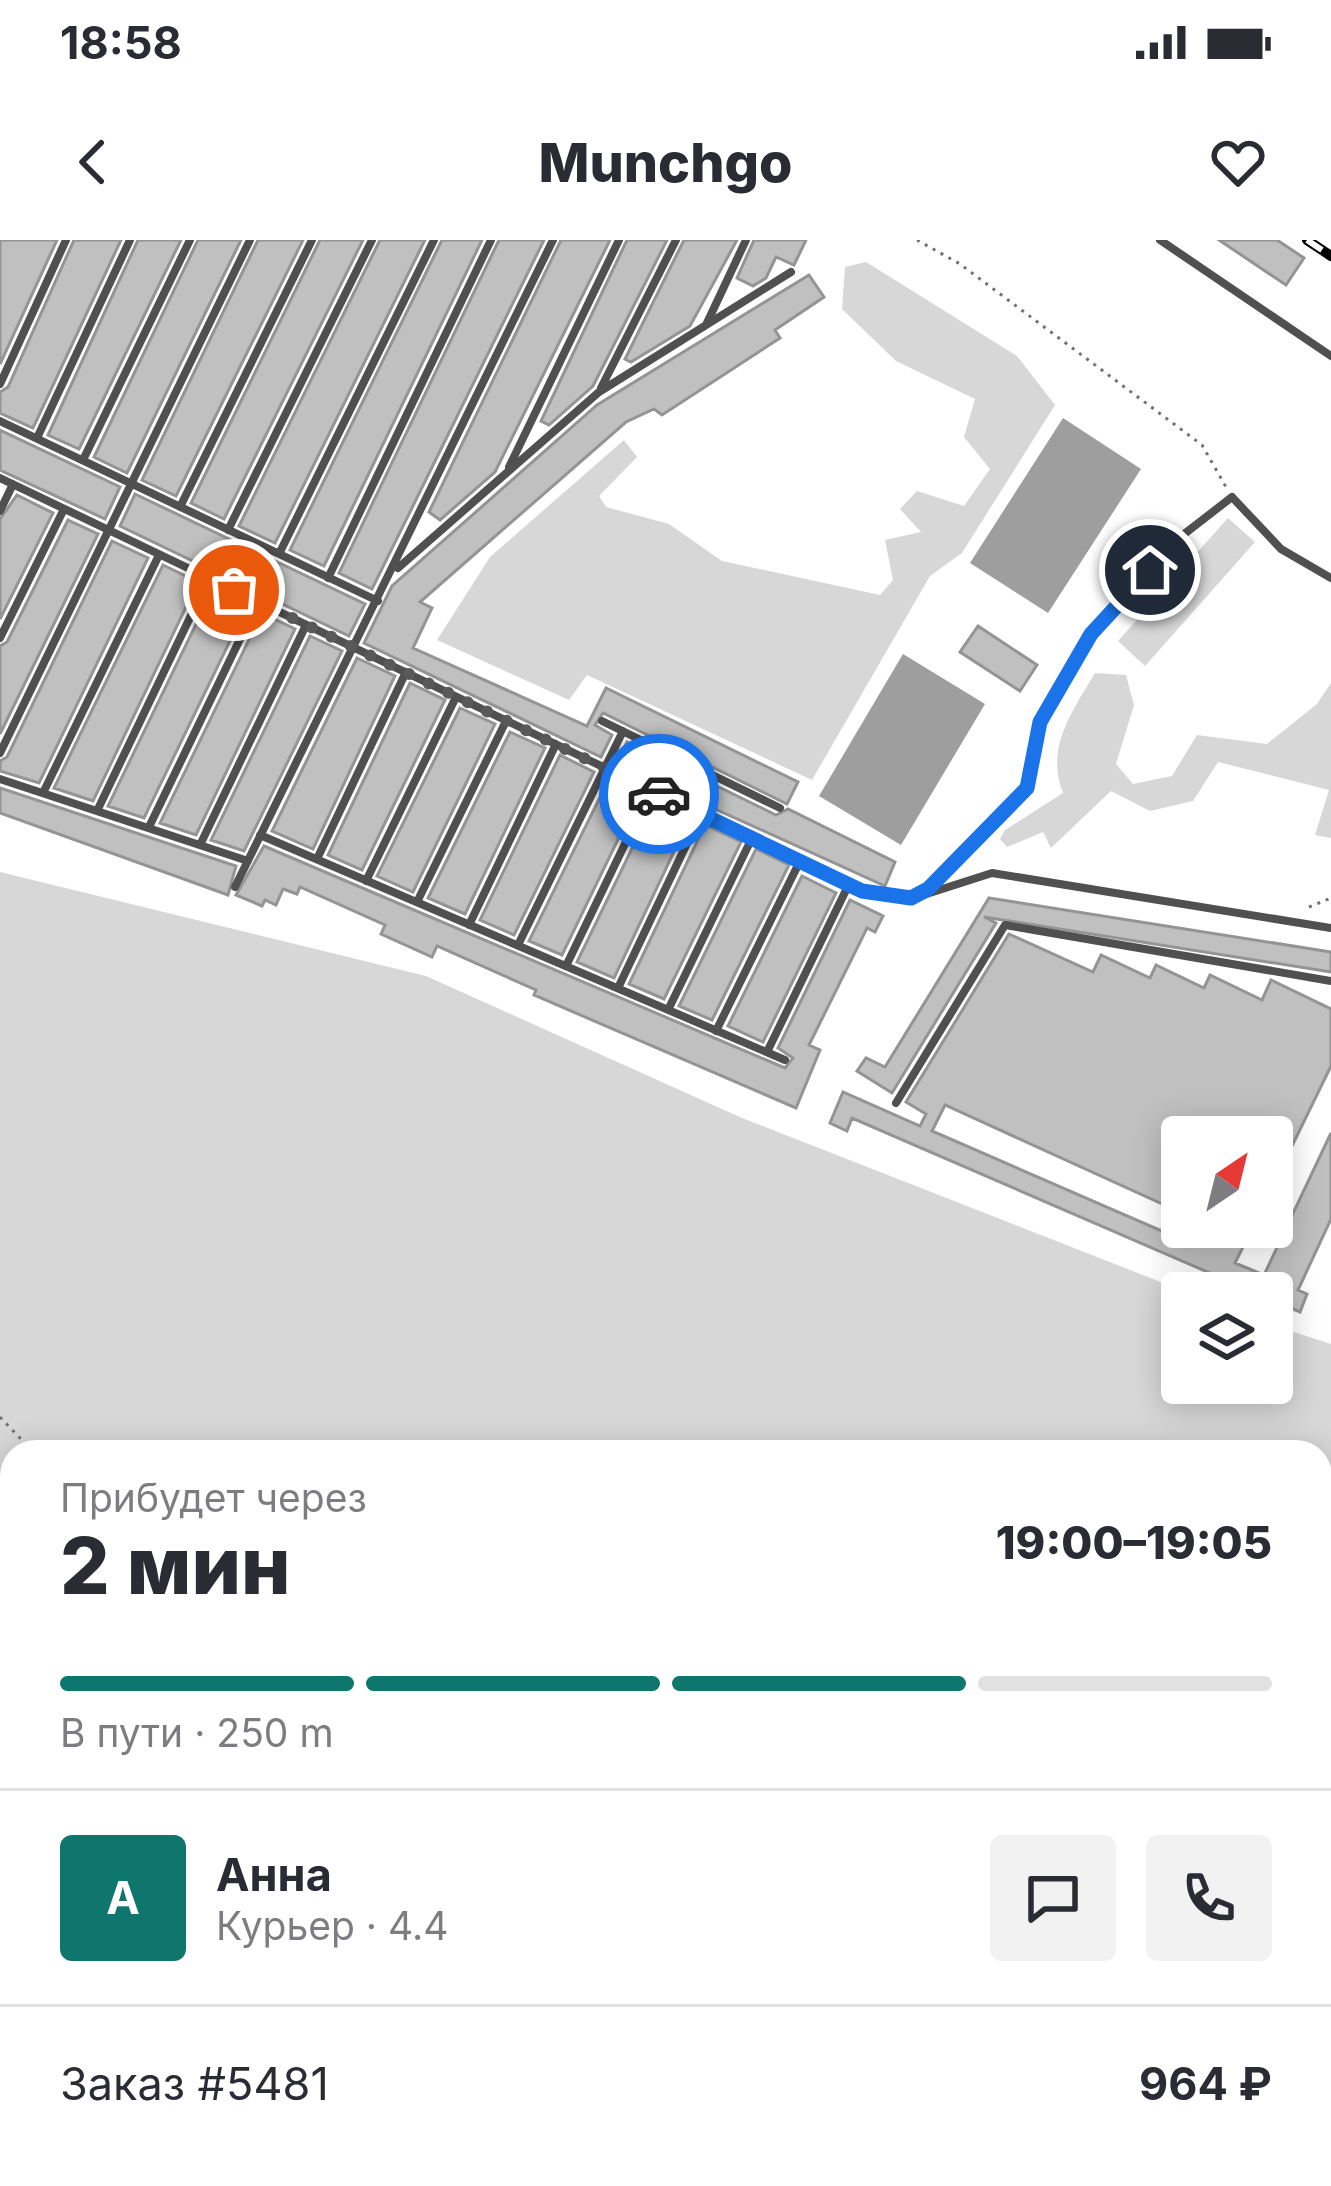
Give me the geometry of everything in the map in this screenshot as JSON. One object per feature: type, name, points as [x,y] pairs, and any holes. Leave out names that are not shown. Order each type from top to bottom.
[{"type":"lane","points":[[0,384],[65,240]]},
{"type":"lane","points":[[37,438],[130,240]]},
{"type":"lane","points":[[82,460],[190,240]]},
{"type":"lane","points":[[0,753],[250,240]]},
{"type":"lane","points":[[180,507],[312,240]]},
{"type":"lane","points":[[228,530],[372,240]]},
{"type":"lane","points":[[279,554],[434,240]]},
{"type":"lane","points":[[328,578],[491,240]]},
{"type":"lane","points":[[235,886],[553,240]]},
{"type":"lane","points":[[505,474],[619,240]]},
{"type":"lane","points":[[599,392],[676,240]]},
{"type":"lane","points":[[706,325],[746,240]]},
{"type":"lane","points":[[1160,240],[1331,356]]},
{"type":"lane","points":[[392,573],[599,392],[791,272]]},
{"type":"lane","points":[[0,421],[378,602]]},
{"type":"lane","points":[[0,478],[849,884],[911,898],[992,873],[1331,928]]},
{"type":"lane","points":[[0,511],[13,484]]},
{"type":"lane","points":[[928,889],[1027,788],[1040,722],[1091,634],[1179,538],[1232,497],[1281,549],[1331,578]]},
{"type":"lane","points":[[0,638],[64,508]]},
{"type":"lane","points":[[43,793],[160,554]]},
{"type":"lane","points":[[97,811],[209,578]]},
{"type":"lane","points":[[149,828],[259,602]]},
{"type":"lane","points":[[200,845],[307,625]]},
{"type":"lane","points":[[317,860],[406,672]]},
{"type":"lane","points":[[366,880],[456,697]]},
{"type":"lane","points":[[417,902],[506,721]]},
{"type":"lane","points":[[602,722],[780,808]]},
{"type":"lane","points":[[518,946],[623,731]]},
{"type":"lane","points":[[469,925],[556,744]]},
{"type":"lane","points":[[0,779],[248,860]]},
{"type":"lane","points":[[566,966],[652,790]]},
{"type":"lane","points":[[618,988],[701,814]]},
{"type":"lane","points":[[260,835],[785,1060]]},
{"type":"lane","points":[[668,1010],[752,838]]},
{"type":"lane","points":[[716,1030],[800,861]]},
{"type":"lane","points":[[766,1052],[849,884]]},
{"type":"lane","points":[[896,1103],[1005,925],[1331,981]]},
{"type":"path","points":[[917,240],[960,264],[1202,445],[1232,497]]},
{"type":"path","points":[[1309,907],[1331,898]]},
{"type":"path","points":[[0,1417],[22,1440]]},
{"type":"shaded area","points":[[866,262],[1017,356],[1055,405],[962,553],[930,576],[812,780],[587,675],[569,700],[437,640],[490,557],[624,440],[637,457],[599,496],[606,507],[669,524],[722,561],[880,595],[893,580],[885,540],[921,532],[900,509],[917,491],[964,506],[990,469],[964,437],[975,399],[896,361],[842,309],[845,267]]},
{"type":"shaded area","points":[[1063,418],[1141,469],[1048,613],[970,563]]},
{"type":"shaded area","points":[[1228,518],[1255,542],[1145,666],[1118,641]]},
{"type":"shaded area","points":[[903,654],[985,704],[901,845],[819,796]]},
{"type":"shaded area","points":[[1095,673],[1126,675],[1134,705],[1116,764],[1133,784],[1172,776],[1197,735],[1267,744],[1317,704],[1331,683],[1331,838],[1315,835],[1329,790],[1218,762],[1193,801],[1150,811],[1111,791],[1051,848],[1043,832],[1007,847],[1000,839],[1005,830],[1063,793],[1058,777],[1059,746]]},
{"type":"shaded area","points":[[0,872],[426,976],[742,1118],[1161,1282],[1161,1404],[1293,1404],[1293,1332],[1331,1344],[1331,1440],[0,1440]]},
{"type":"building","points":[[0,240],[57,240],[0,364]]},
{"type":"building","points":[[74,240],[121,240],[33,428],[0,413],[0,392],[8,387]]},
{"type":"building","points":[[138,240],[181,240],[79,449],[48,435]]},
{"type":"building","points":[[198,240],[241,240],[127,473],[94,457]]},
{"type":"building","points":[[258,240],[303,240],[176,496],[142,480]]},
{"type":"building","points":[[320,240],[363,240],[224,519],[191,503]]},
{"type":"building","points":[[380,240],[425,240],[275,543],[239,526]]},
{"type":"building","points":[[442,240],[482,240],[324,566],[290,550]]},
{"type":"building","points":[[499,240],[544,240],[372,589],[339,573]]},
{"type":"building","points":[[561,240],[610,240],[495,472],[440,520],[429,512]]},
{"type":"building","points":[[627,240],[667,240],[593,386],[549,425],[541,421]]},
{"type":"building","points":[[684,240],[737,240],[690,326],[631,362],[625,359]]},
{"type":"building","points":[[754,240],[806,240],[794,265],[776,257],[766,278],[753,286],[737,278]]},
{"type":"building","points":[[1219,240],[1277,240],[1304,258],[1286,285]]},
{"type":"building","points":[[809,275],[824,297],[775,330],[780,338],[662,415],[654,409],[626,422],[420,602],[432,608],[413,648],[587,726],[606,688],[798,782],[787,804],[603,713],[595,725],[612,735],[601,757],[364,643],[392,586],[597,405]]},
{"type":"building","points":[[0,430],[120,487],[105,519],[0,470]]},
{"type":"building","points":[[135,494],[365,604],[349,636],[120,526]]},
{"type":"building","points":[[17,495],[53,513],[0,619],[0,519]]},
{"type":"building","points":[[68,520],[98,534],[0,734],[0,646],[7,642]]},
{"type":"building","points":[[112,541],[148,558],[39,783],[0,771],[0,761],[7,757]]},
{"type":"building","points":[[163,565],[198,582],[93,801],[54,788]]},
{"type":"building","points":[[213,589],[247,606],[144,818],[108,806]]},
{"type":"building","points":[[262,613],[295,629],[196,835],[160,823]]},
{"type":"building","points":[[978,626],[1037,665],[1020,691],[960,652]]},
{"type":"building","points":[[310,636],[342,651],[244,851],[211,840]]},
{"type":"building","points":[[357,658],[395,676],[313,849],[272,831]]},
{"type":"building","points":[[410,683],[445,700],[362,870],[328,855]]},
{"type":"building","points":[[460,708],[495,724],[413,892],[377,876]]},
{"type":"building","points":[[510,732],[545,748],[465,914],[428,898]]},
{"type":"building","points":[[627,742],[776,815],[788,809],[895,862],[885,886],[616,764]]},
{"type":"building","points":[[560,755],[594,772],[514,935],[480,920]]},
{"type":"building","points":[[609,779],[640,794],[562,955],[529,941]]},
{"type":"building","points":[[0,788],[236,866],[228,895],[0,813]]},
{"type":"building","points":[[655,801],[690,818],[614,978],[577,962]]},
{"type":"building","points":[[705,825],[741,842],[664,999],[629,984]]},
{"type":"building","points":[[264,846],[785,1068],[793,1058],[778,1048],[850,900],[883,916],[875,932],[867,928],[809,1045],[820,1050],[796,1108],[534,995],[536,990],[437,946],[432,957],[381,934],[385,925],[300,887],[297,894],[283,889],[276,905],[265,900],[262,906],[236,895]]},
{"type":"building","points":[[756,849],[789,865],[712,1020],[679,1006]]},
{"type":"building","points":[[802,876],[836,893],[763,1042],[728,1026]]},
{"type":"building","points":[[989,898],[1331,952],[1331,972],[984,917],[996,923],[892,1093],[857,1071],[866,1058],[885,1067]]},
{"type":"building","points":[[1009,934],[1093,972],[1101,955],[1150,978],[1156,965],[1204,988],[1210,975],[1262,1000],[1271,980],[1331,1009],[1331,1066],[1293,1144],[1293,1116],[1161,1116],[1161,1203],[945,1105],[932,1131],[1161,1231],[1161,1248],[1242,1248],[1235,1263],[1257,1272],[1208,1272],[852,1118],[847,1131],[830,1123],[843,1092],[920,1126],[926,1114],[906,1102]]},
{"type":"building","points":[[1331,1133],[1331,1219],[1298,1290],[1307,1294],[1300,1312],[1293,1309],[1293,1272],[1265,1272],[1277,1248],[1293,1248],[1293,1214]]},
{"type":"railway","points":[[1307,240],[1331,256]]},
{"type":"way so far","points":[[234,590],[659,794]]},
{"type":"route","points":[[659,794],[862,891],[911,898],[928,889],[1027,788],[1040,722],[1091,634],[1150,570]]}]
